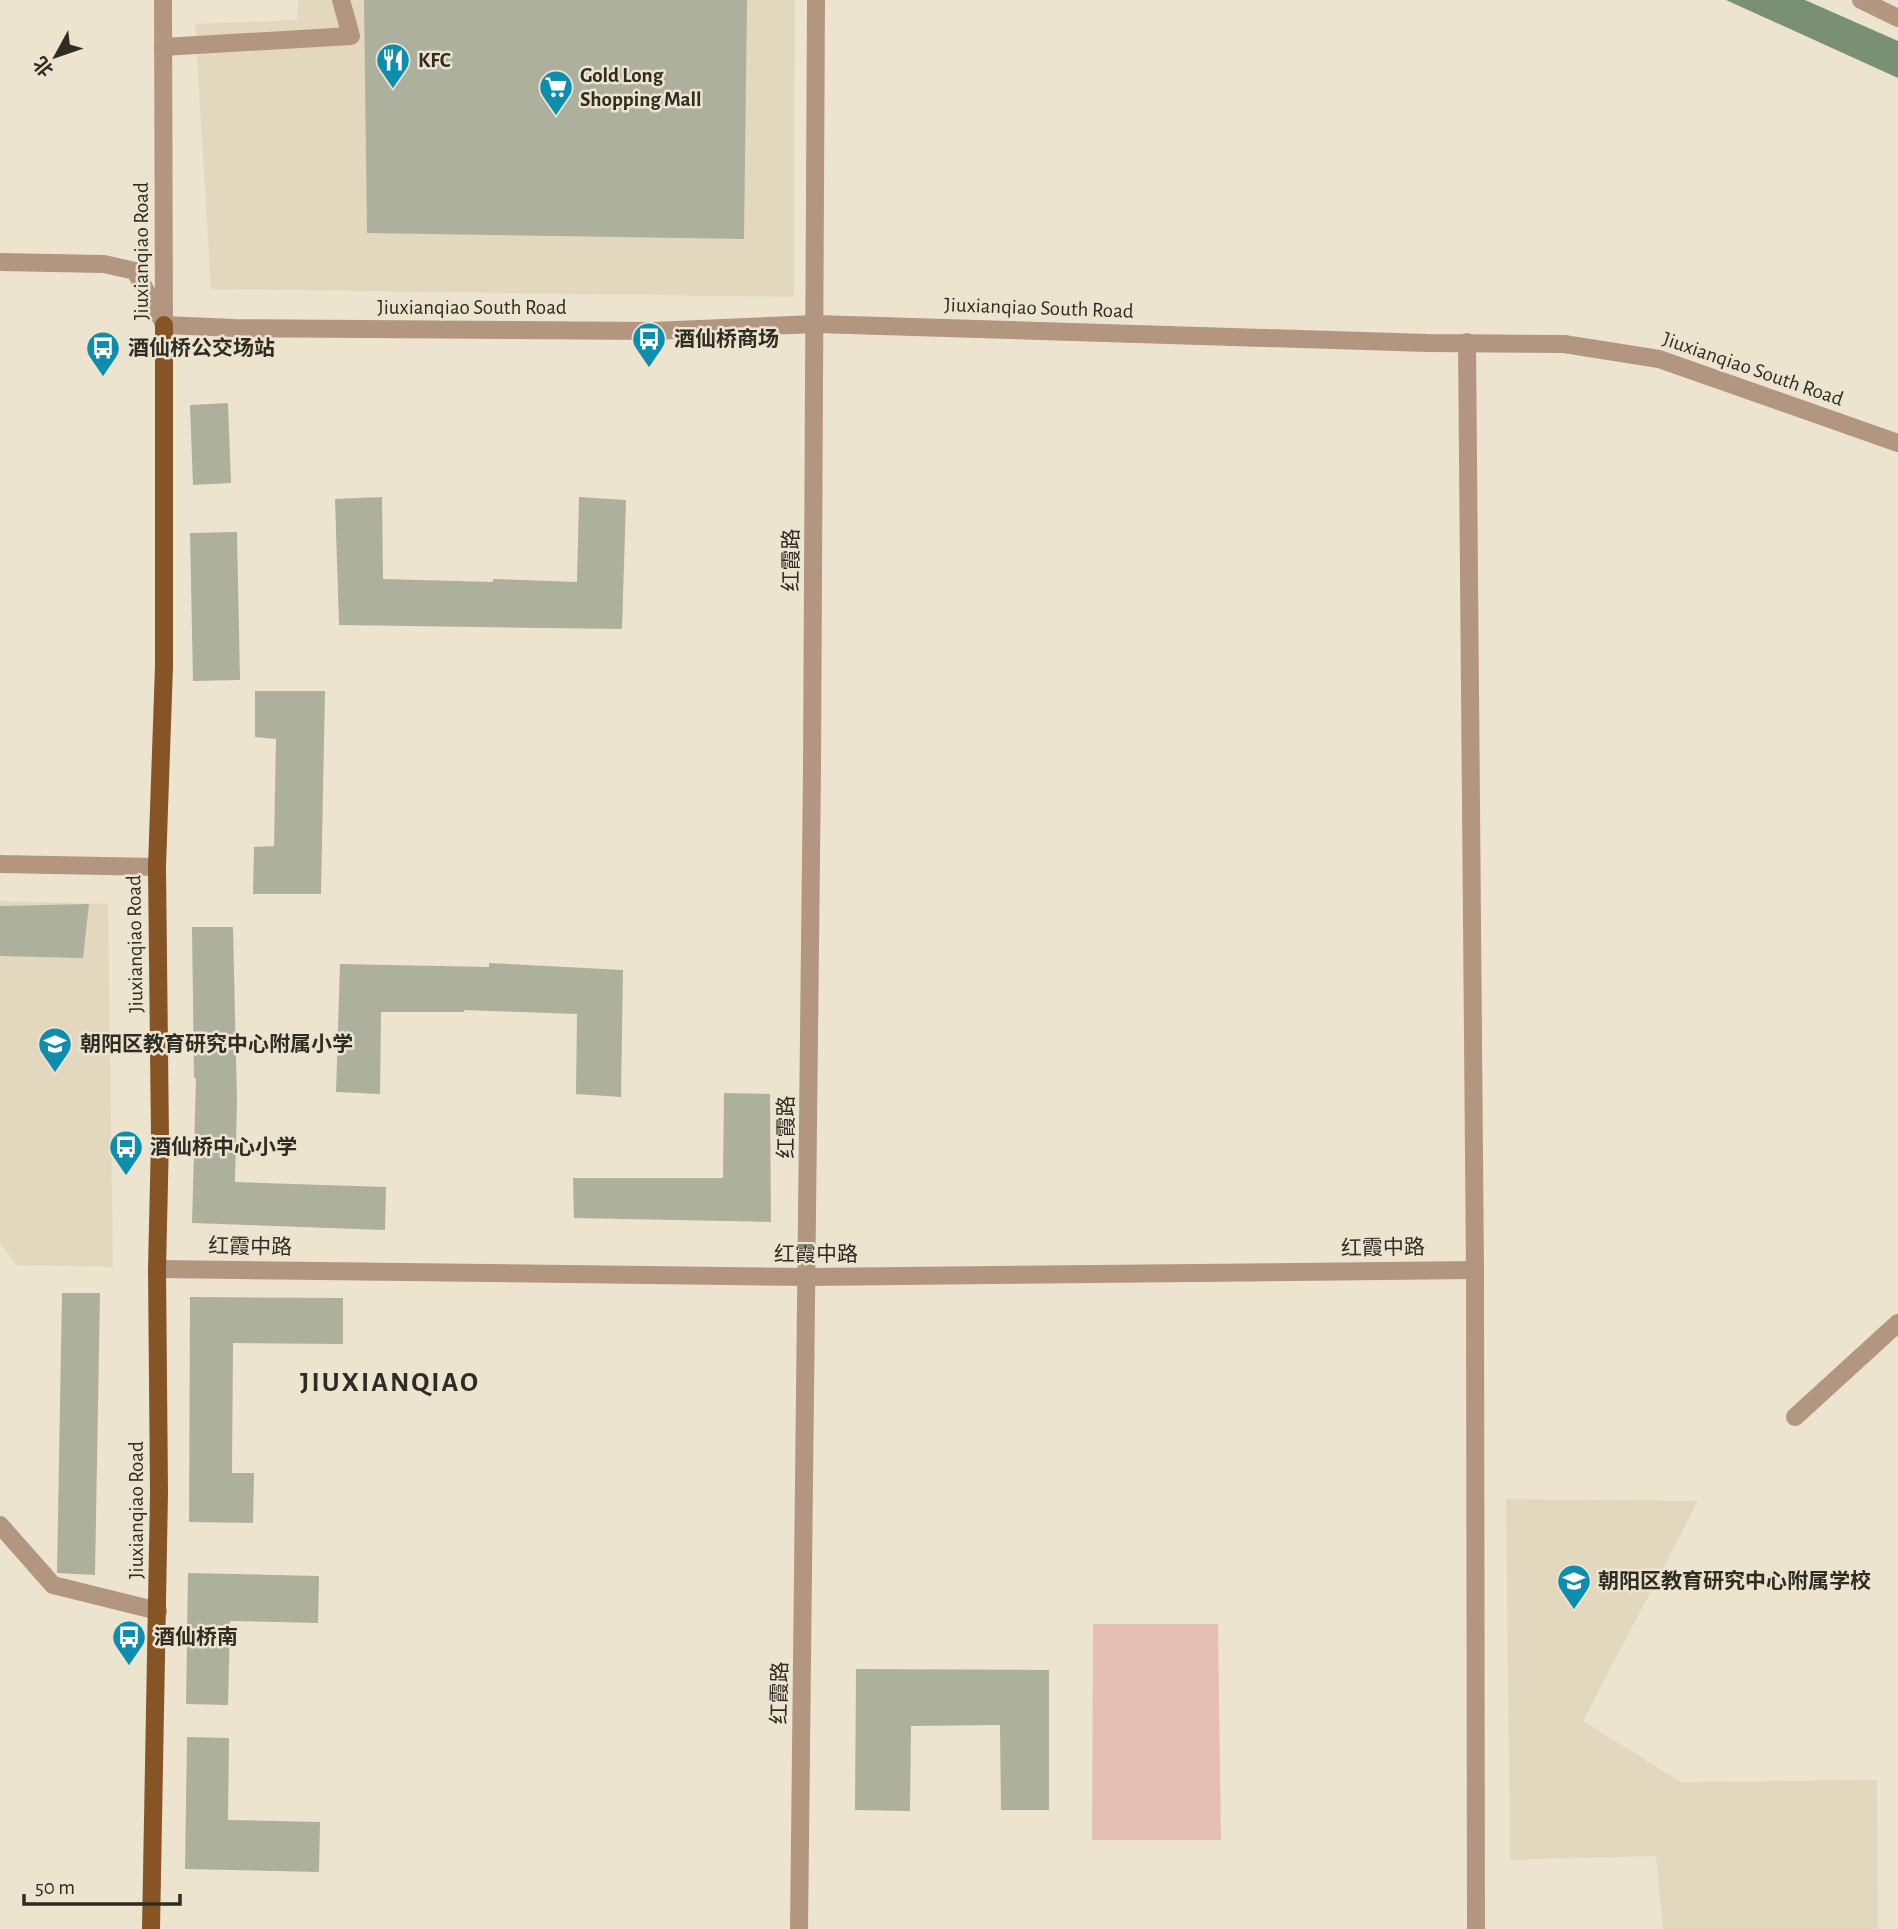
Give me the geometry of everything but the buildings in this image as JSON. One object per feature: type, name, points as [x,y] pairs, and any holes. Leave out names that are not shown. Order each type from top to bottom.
[{"type":"main road","name":"Jiuxianqiao Road","points":[[151,1929],[158,1611],[157,1269],[160,1139],[157,867],[164,666],[164,325]]},
{"type":"street","name":"Jiuxianqiao Road","points":[[163,0],[164,325]]},
{"type":"street","points":[[163,47],[351,36],[341,0]]},
{"type":"street","name":"红霞路","points":[[799,1929],[808,1277],[816,0]]},
{"type":"street","points":[[1861,0],[1898,18]]},
{"type":"street","points":[[0,262],[104,264],[135,271],[164,325]]},
{"type":"street","name":"Jiuxianqiao South Road","points":[[164,325],[234,328],[652,331],[816,324],[1427,343],[1563,344],[1659,359],[1898,443]]},
{"type":"street","points":[[1467,342],[1475,1270],[1476,1929]]},
{"type":"street","points":[[0,864],[157,867]]},
{"type":"street","name":"红霞中路","points":[[157,1269],[808,1277],[1475,1270]]},
{"type":"street","points":[[1794,1417],[1898,1323]]},
{"type":"street","points":[[0,1525],[53,1586],[158,1611]]},
{"type":"shaded area","name":"Gold Long Shopping Mall","points":[[298,0],[795,0],[794,297],[211,289],[195,24],[297,20]]},
{"type":"shaded area","points":[[1726,0],[1805,0],[1898,41],[1898,78]]},
{"type":"shaded area","name":"朝阳区教育研究中心附属小学","points":[[0,901],[108,904],[113,1267],[17,1265],[0,1244]]},
{"type":"shaded area","name":"朝阳区教育研究中心附属学校","points":[[1506,1499],[1698,1501],[1583,1721],[1681,1782],[1877,1780],[1878,1929],[1663,1929],[1656,1856],[1510,1860]]},
{"type":"shaded area","points":[[1093,1624],[1218,1624],[1221,1840],[1092,1840]]},
{"type":"place","name":"KFC","points":[[393,90]]},
{"type":"place","name":"Gold Long Shopping Mall","points":[[556,117]]},
{"type":"place","name":"酒仙桥商场","points":[[649,369]]},
{"type":"place","name":"酒仙桥公交场站","points":[[103,378]]},
{"type":"place","name":"朝阳区教育研究中心附属小学","points":[[55,1074]]},
{"type":"place","name":"酒仙桥中心小学","points":[[126,1177]]},
{"type":"place","name":"朝阳区教育研究中心附属学校","points":[[1574,1611]]},
{"type":"place","name":"酒仙桥南","points":[[129,1667]]},
{"type":"district","name":"JIUXIANQIAO","points":[[390,1383]]}]
